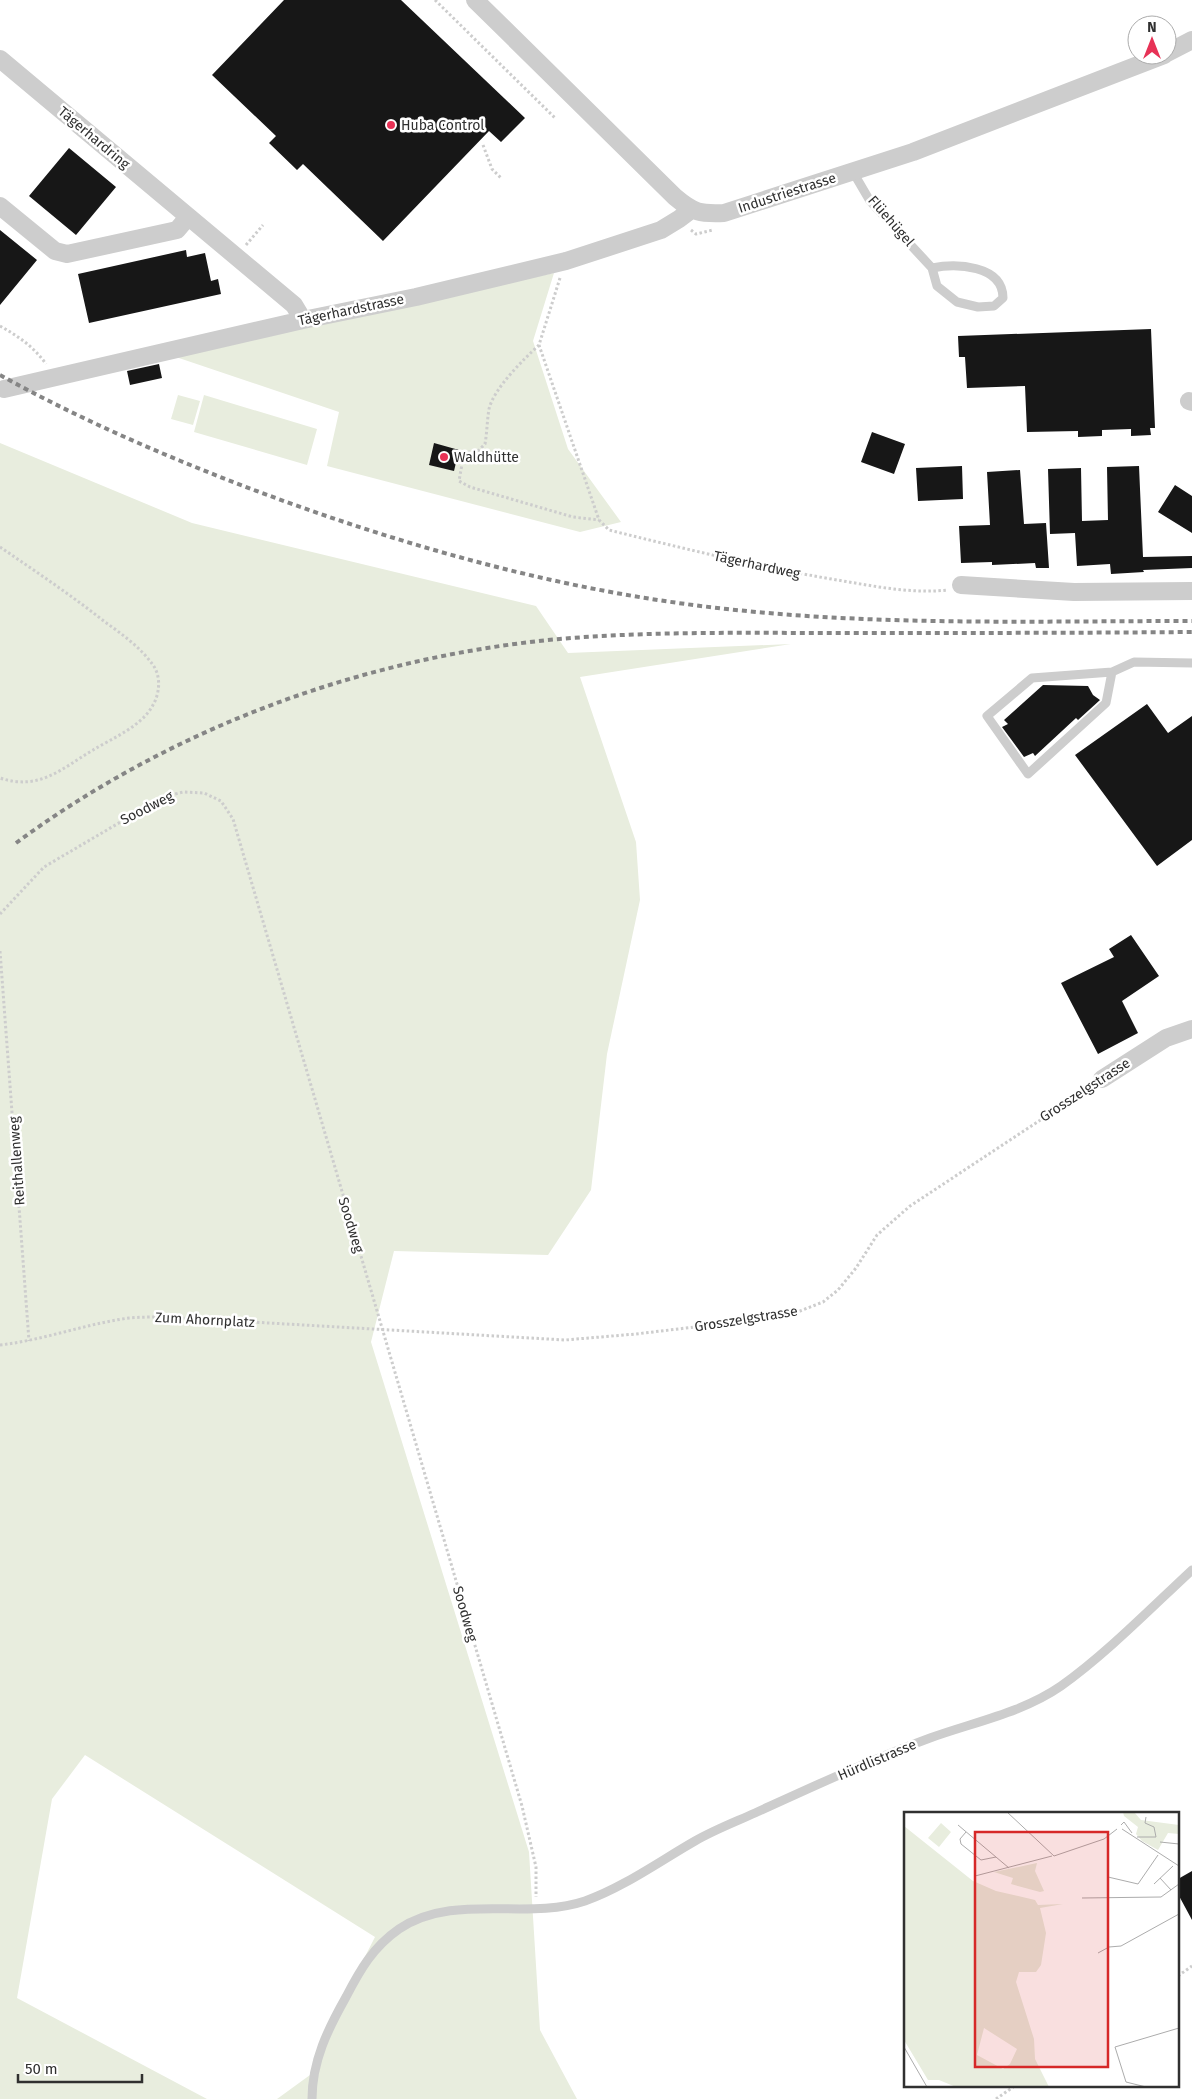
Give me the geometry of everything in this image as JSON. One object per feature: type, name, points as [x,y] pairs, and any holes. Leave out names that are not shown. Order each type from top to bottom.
[{"type":"street","points":[[475,0],[690,210]]},
{"type":"street","name":"Industriestrasse","points":[[1177,48],[1192,40]]},
{"type":"street","name":"Tägerhardring","points":[[0,59],[294,304],[303,320]]},
{"type":"street","name":"Industriestrasse","points":[[690,210],[707,214],[724,213],[853,172],[913,152],[1138,65]]},
{"type":"street","points":[[0,206],[55,251],[67,254],[177,230],[188,217]]},
{"type":"street","name":"Tägerhardstrasse","points":[[4,390],[303,320],[416,297],[566,261],[661,230],[690,210]]},
{"type":"street","points":[[961,585],[1074,592],[1192,590]]},
{"type":"street","name":"Grosszelgstrasse","points":[[1102,1079],[1166,1038],[1192,1029]]},
{"type":"lane","name":"Flüehügel","points":[[853,172],[870,201],[932,268],[937,286],[957,302],[978,307],[994,306],[1003,298],[1000,284],[985,271],[948,265],[932,268]]},
{"type":"lane","points":[[1112,672],[1106,703],[1028,774],[987,716],[1032,678],[1112,672],[1134,662],[1192,663]]},
{"type":"lane","name":"Hürdlistrasse","points":[[312,2099],[315,2066],[328,2031],[361,1968],[379,1945],[401,1927],[434,1914],[462,1910],[568,1906],[594,1898],[699,1839],[764,1809],[930,1738],[1012,1711],[1037,1700],[1061,1686],[1086,1666],[1192,1570]]},
{"type":"path","points":[[435,0],[555,118]]},
{"type":"path","points":[[483,145],[492,169],[501,178]]},
{"type":"path","points":[[236,257],[263,225]]},
{"type":"path","points":[[539,345],[599,520],[573,516],[470,487],[459,481],[464,453],[478,450],[485,444],[490,408],[499,390],[523,360],[539,345],[566,261]]},
{"type":"path","points":[[0,326],[20,337],[41,357],[54,377]]},
{"type":"path","name":"Tägerhardweg","points":[[599,520],[609,530],[732,561],[807,575],[926,592],[949,590],[961,585]]},
{"type":"path","points":[[0,547],[74,598],[117,630],[143,653],[153,665],[158,680],[158,688],[153,706],[139,721],[47,778],[22,783],[0,778]]},
{"type":"path","name":"Soodweg","points":[[0,914],[44,867],[174,793],[192,791],[214,796],[221,801],[233,819],[522,1806],[536,1867],[536,1908]]},
{"type":"path","name":"Reithallenweg","points":[[0,952],[29,1341]]},
{"type":"path","name":"Grosszelgstrasse","points":[[384,1330],[565,1340],[636,1334],[770,1318],[800,1311],[823,1302],[838,1290],[856,1268],[877,1235],[910,1206],[1102,1079]]},
{"type":"path","name":"Zum Ahornplatz","points":[[0,1345],[29,1341],[97,1324],[131,1318],[156,1317],[384,1330]]},
{"type":"path","points":[[1180,1975],[1192,1966]]},
{"type":"path","points":[[996,2099],[1015,2086]]},
{"type":"shaded area","points":[[554,273],[533,341],[568,449],[621,522],[580,532],[327,466],[339,412],[170,355]]},
{"type":"shaded area","points":[[178,395],[200,401],[193,425],[171,419]]},
{"type":"shaded area","points":[[204,395],[317,429],[307,465],[194,432]]},
{"type":"shaded area","points":[[0,443],[192,523],[536,606],[568,653],[791,644],[580,677],[636,842],[640,900],[607,1054],[591,1190],[548,1255],[394,1251],[371,1342],[529,1852],[540,2030],[577,2099],[277,2099],[310,2075],[329,2027],[375,1937],[85,1755],[52,1799],[17,1998],[207,2099],[0,2099]]},
{"type":"building","name":"Huba Control","points":[[284,0],[401,0],[525,118],[501,142],[489,131],[383,241],[303,164],[297,170],[269,143],[276,136],[212,75]]},
{"type":"building","points":[[69,148],[116,187],[76,235],[29,196]]},
{"type":"building","points":[[0,230],[37,260],[0,305]]},
{"type":"building","points":[[186,250],[187,257],[205,253],[211,281],[218,279],[221,294],[89,323],[78,274]]},
{"type":"building","points":[[1151,329],[1155,428],[1150,428],[1151,435],[1131,436],[1131,429],[1102,430],[1102,436],[1078,437],[1078,431],[1027,432],[1025,386],[967,388],[965,357],[959,357],[958,336]]},
{"type":"building","points":[[159,364],[162,378],[130,385],[127,371]]},
{"type":"building","points":[[872,432],[905,444],[894,474],[861,462]]},
{"type":"building","name":"Waldhütte","points":[[434,443],[459,450],[454,471],[429,465]]},
{"type":"building","points":[[962,466],[963,499],[918,501],[916,468]]},
{"type":"building","points":[[1139,466],[1143,557],[1192,556],[1192,568],[1143,570],[1144,572],[1111,574],[1110,564],[1077,566],[1075,533],[1050,534],[1048,469],[1081,468],[1082,521],[1108,520],[1107,467]]},
{"type":"building","points":[[1020,470],[1024,524],[1046,523],[1049,568],[1036,568],[1035,563],[992,565],[992,562],[961,563],[959,526],[990,525],[987,472]]},
{"type":"building","points":[[1175,485],[1192,496],[1192,533],[1158,512]]},
{"type":"building","points":[[1043,685],[1088,686],[1093,695],[1100,700],[1078,720],[1076,718],[1035,756],[1033,753],[1024,757],[1002,727],[1008,724],[1004,720]]},
{"type":"building","points":[[1147,704],[1168,733],[1192,716],[1192,840],[1157,866],[1075,755]]},
{"type":"building","points":[[1131,935],[1159,976],[1122,1001],[1138,1033],[1098,1054],[1061,983],[1114,957],[1109,949]]},
{"type":"building","points":[[1192,1871],[1192,1920],[1180,1898],[1180,1878]]},
{"type":"railway","points":[[0,375],[125,437],[254,490],[311,511],[428,548],[547,579],[607,591],[727,609],[843,618],[1018,622],[1192,621]]},
{"type":"railway","points":[[16,843],[75,802],[138,766],[202,734],[268,706],[336,683],[406,664],[476,650],[548,640],[656,634],[1192,632]]},
{"type":"place","name":"Huba Control","points":[[391,125]]},
{"type":"place","name":"Waldhütte","points":[[444,457]]}]
